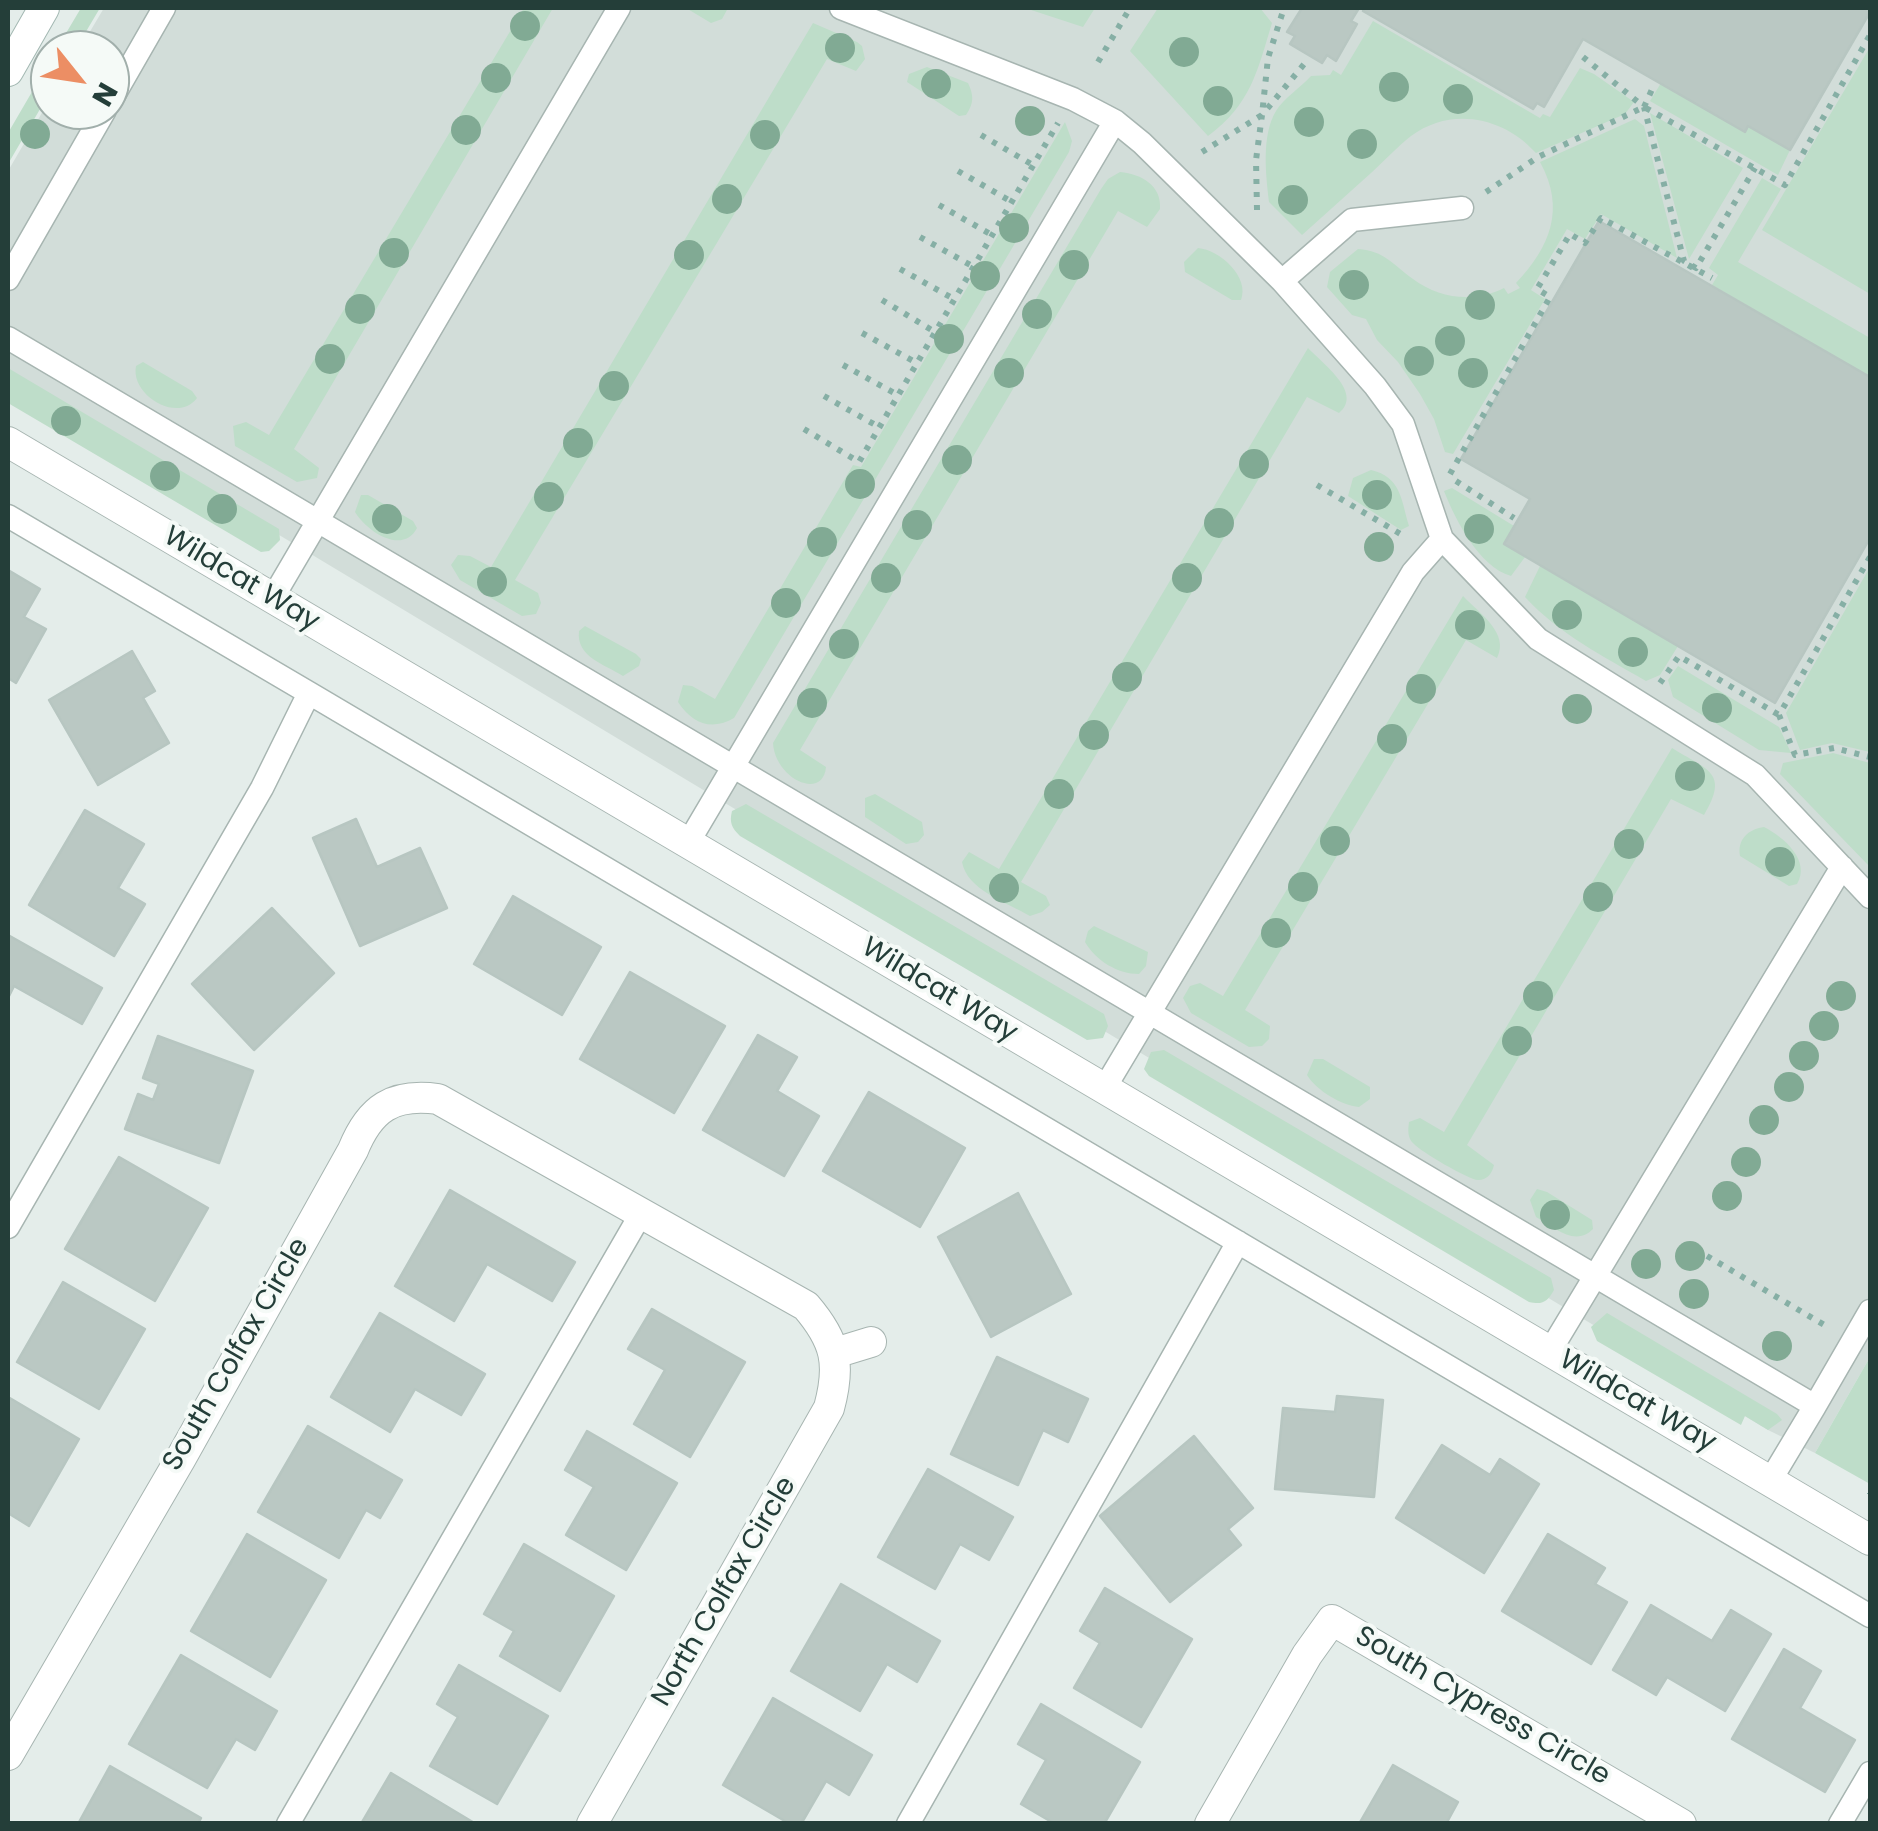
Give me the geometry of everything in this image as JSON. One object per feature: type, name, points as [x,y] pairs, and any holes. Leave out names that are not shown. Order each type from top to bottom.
[{"type":"street","points":[[8,71],[44,8]]},
{"type":"street","name":"Wildcat Way","points":[[8,442],[1870,1540]]},
{"type":"street","name":"South Colfax Circle","points":[[8,1755],[180,1458],[362,1129],[376,1112],[394,1100],[416,1096],[438,1099],[642,1212]]},
{"type":"street","points":[[642,1212],[806,1306],[824,1327],[835,1354],[870,1342]]},
{"type":"street","name":"North Colfax Circle","points":[[592,1824],[829,1408],[836,1382],[835,1354]]},
{"type":"street","name":"South Cypress Circle","points":[[1210,1824],[1307,1655],[1332,1620],[1680,1824]]},
{"type":"lane","points":[[130,67],[164,8]]},
{"type":"lane","points":[[272,599],[619,8]]},
{"type":"lane","points":[[841,8],[1073,99],[1115,121],[1142,143],[1282,282],[1375,386],[1403,424],[1442,539],[1538,639],[1755,775],[1870,897]]},
{"type":"lane","points":[[688,843],[1115,121]]},
{"type":"lane","points":[[8,279],[94,130]]},
{"type":"lane","points":[[1282,282],[1352,220],[1462,208]]},
{"type":"lane","points":[[8,338],[1815,1406]]},
{"type":"lane","points":[[8,516],[1870,1616]]},
{"type":"lane","points":[[1104,1088],[1413,572],[1442,539]]},
{"type":"lane","points":[[8,1227],[262,788],[309,693]]},
{"type":"lane","points":[[1550,1351],[1842,867]]},
{"type":"lane","points":[[288,1824],[642,1212]]},
{"type":"lane","points":[[908,1824],[1238,1242]]},
{"type":"lane","points":[[1770,1481],[1870,1311]]},
{"type":"lane","points":[[1840,1824],[1870,1773]]},
{"type":"path","points":[[1098,62],[1130,8]]},
{"type":"path","points":[[1257,210],[1256,160],[1268,58],[1284,8]]},
{"type":"path","points":[[1583,57],[1644,107],[1785,185],[1870,35]]},
{"type":"path","points":[[1202,152],[1262,115],[1305,64]]},
{"type":"path","points":[[1654,85],[1644,107],[1684,261],[1712,278]]},
{"type":"path","points":[[1462,208],[1538,156],[1644,107]]},
{"type":"path","points":[[804,430],[859,462],[1062,118]]},
{"type":"path","points":[[981,135],[1034,165]]},
{"type":"path","points":[[1514,518],[1448,476],[1550,297],[1537,289],[1570,234],[1585,243],[1600,218],[1694,271],[1755,168]]},
{"type":"path","points":[[958,171],[1012,202]]},
{"type":"path","points":[[939,204],[992,235]]},
{"type":"path","points":[[920,237],[974,267]]},
{"type":"path","points":[[900,269],[954,299]]},
{"type":"path","points":[[882,300],[936,332]]},
{"type":"path","points":[[862,332],[917,364]]},
{"type":"path","points":[[843,365],[898,395]]},
{"type":"path","points":[[824,396],[879,428]]},
{"type":"path","points":[[1317,485],[1346,502]]},
{"type":"path","points":[[1778,715],[1870,557]]},
{"type":"path","points":[[1658,686],[1679,656],[1778,715],[1796,756],[1834,748],[1870,757]]},
{"type":"path","points":[[1707,1256],[1853,1342]]},
{"type":"shaded area","points":[[104,8],[1870,8],[1870,1357],[1815,1453],[1768,1430],[8,372],[8,171],[32,130],[130,130],[130,30],[91,30]]},
{"type":"green space","points":[[81,8],[100,8],[87,30],[68,30]]},
{"type":"green space","points":[[524,8],[553,8],[294,449],[319,468],[317,478],[297,482],[235,446],[233,426],[246,422],[269,435]]},
{"type":"green space","points":[[686,8],[728,8],[722,19],[711,23]]},
{"type":"green space","points":[[1025,8],[1095,8],[1083,27]]},
{"type":"green space","points":[[1158,8],[1260,8],[1272,23],[1243,99],[1208,136],[1130,51]]},
{"type":"green space","points":[[1373,21],[1540,118],[1543,114],[1550,117],[1580,68],[1634,102],[1625,114],[1536,153],[1509,131],[1493,124],[1460,119],[1427,127],[1406,140],[1302,235],[1269,202],[1266,156],[1271,121],[1283,102],[1311,76],[1330,75],[1333,70],[1341,75]]},
{"type":"green space","points":[[813,23],[857,42],[865,59],[856,71],[827,59],[515,580],[538,593],[541,603],[536,614],[522,616],[460,580],[451,565],[458,555],[470,556],[491,567]]},
{"type":"green space","points":[[1870,47],[1870,294],[1762,230]]},
{"type":"green space","points":[[927,67],[968,83],[972,99],[966,115],[959,116],[907,82],[909,74]]},
{"type":"green space","points":[[1661,83],[1744,131],[1748,126],[1790,150],[1778,175],[1650,101]]},
{"type":"green space","points":[[30,95],[30,126],[8,164],[8,133]]},
{"type":"green space","points":[[1650,113],[1743,168],[1689,259]]},
{"type":"green space","points":[[1635,119],[1644,126],[1677,258],[1601,214],[1585,239],[1567,229],[1531,290],[1545,299],[1453,454],[1445,452],[1434,419],[1398,362],[1377,340],[1366,319],[1352,315],[1327,287],[1330,272],[1358,249],[1382,255],[1423,286],[1446,295],[1481,296],[1504,288],[1508,294],[1520,288],[1516,283],[1538,256],[1553,211],[1548,179],[1540,162]]},
{"type":"green space","points":[[1065,122],[1072,141],[1069,152],[734,718],[718,724],[696,720],[678,702],[683,685],[715,699],[853,465],[861,467]]},
{"type":"green space","points":[[1120,172],[1149,183],[1158,194],[1160,209],[1147,227],[1118,211],[800,750],[826,767],[823,777],[817,783],[799,781],[782,767],[773,743],[1101,189]]},
{"type":"green space","points":[[1762,178],[1781,189],[1738,262],[1870,338],[1870,377],[1712,285],[1718,275],[1709,268]]},
{"type":"green space","points":[[1198,248],[1231,266],[1241,282],[1241,300],[1232,300],[1185,272],[1184,262]]},
{"type":"green space","points":[[1308,348],[1344,388],[1345,405],[1339,413],[1307,397],[1021,882],[1046,896],[1050,905],[1030,916],[979,888],[962,862],[969,852],[999,869]]},
{"type":"green space","points":[[143,362],[192,391],[197,398],[179,408],[157,403],[140,387],[136,377],[136,366]]},
{"type":"green space","points":[[8,368],[279,529],[280,540],[269,551],[261,552],[8,403]]},
{"type":"green space","points":[[1371,470],[1394,484],[1409,526],[1401,530],[1348,496],[1353,478]]},
{"type":"green space","points":[[1452,488],[1514,526],[1504,544],[1525,557],[1511,576],[1489,563],[1470,541],[1444,491]]},
{"type":"green space","points":[[361,495],[368,495],[413,521],[417,528],[403,540],[376,533],[355,512]]},
{"type":"green space","points":[[1540,566],[1678,646],[1660,675],[1646,681],[1582,644],[1538,610],[1525,597]]},
{"type":"green space","points":[[1870,567],[1870,752],[1832,743],[1800,750],[1786,713]]},
{"type":"green space","points":[[1463,596],[1496,632],[1500,649],[1497,658],[1466,640],[1245,1010],[1270,1026],[1269,1039],[1262,1046],[1249,1047],[1191,1013],[1183,998],[1190,986],[1200,983],[1223,996]]},
{"type":"green space","points":[[585,626],[636,654],[641,659],[639,666],[623,676],[593,659],[579,640],[579,631]]},
{"type":"green space","points":[[1678,666],[1779,727],[1791,753],[1759,750],[1673,697],[1668,680]]},
{"type":"green space","points":[[1672,748],[1711,774],[1715,781],[1712,801],[1704,815],[1671,799],[1467,1145],[1494,1165],[1491,1173],[1478,1180],[1465,1175],[1414,1144],[1409,1137],[1409,1122],[1420,1118],[1444,1132]]},
{"type":"green space","points":[[1833,753],[1870,763],[1870,867],[1780,774],[1783,763]]},
{"type":"green space","points":[[875,794],[922,822],[924,835],[918,842],[906,844],[865,817],[865,798]]},
{"type":"green space","points":[[746,804],[1104,1014],[1108,1026],[1103,1038],[1087,1040],[740,836],[732,825],[731,815]]},
{"type":"green space","points":[[1764,827],[1787,843],[1798,858],[1801,867],[1797,884],[1789,886],[1740,856],[1745,836]]},
{"type":"green space","points":[[1094,926],[1148,952],[1146,966],[1139,974],[1116,969],[1095,955],[1085,942]]},
{"type":"green space","points":[[1164,1050],[1551,1278],[1554,1290],[1541,1303],[1529,1302],[1149,1076],[1144,1069],[1151,1052]]},
{"type":"green space","points":[[1314,1059],[1323,1059],[1370,1087],[1370,1099],[1359,1107],[1323,1092],[1307,1075]]},
{"type":"green space","points":[[1537,1189],[1592,1220],[1593,1229],[1572,1236],[1536,1217],[1530,1200]]},
{"type":"green space","points":[[1607,1313],[1782,1420],[1768,1430],[1745,1416],[1741,1425],[1597,1341],[1591,1327]]},
{"type":"green space","points":[[1870,1357],[1870,1484],[1815,1453]]},
{"type":"building","points":[[1302,8],[1359,8],[1351,21],[1357,24],[1336,61],[1327,55],[1322,63],[1290,44],[1295,36],[1287,32]]},
{"type":"building","points":[[1870,8],[1870,12],[1790,150],[1748,126],[1745,132],[1583,39],[1544,107],[1537,103],[1533,109],[1363,11]]},
{"type":"building","points":[[1599,221],[1870,377],[1870,538],[1775,703],[1504,544],[1530,499],[1461,459]]},
{"type":"building","points":[[8,570],[40,589],[24,617],[46,629],[16,683],[8,678]]},
{"type":"building","points":[[132,651],[155,691],[143,698],[169,743],[98,785],[49,700]]},
{"type":"building","points":[[85,810],[144,844],[118,888],[145,904],[114,956],[29,905]]},
{"type":"building","points":[[356,819],[377,867],[420,848],[447,908],[360,946],[313,838]]},
{"type":"building","points":[[513,896],[601,947],[562,1015],[474,964]]},
{"type":"building","points":[[272,908],[334,973],[254,1050],[192,984]]},
{"type":"building","points":[[8,935],[102,988],[82,1024],[14,986],[8,998]]},
{"type":"building","points":[[630,972],[725,1026],[674,1113],[580,1059]]},
{"type":"building","points":[[758,1035],[797,1057],[777,1091],[819,1116],[784,1176],[703,1130]]},
{"type":"building","points":[[158,1036],[253,1071],[219,1163],[125,1129],[138,1094],[153,1100],[159,1084],[143,1078]]},
{"type":"building","points":[[869,1092],[965,1148],[920,1227],[823,1171]]},
{"type":"building","points":[[119,1157],[208,1208],[155,1301],[65,1249]]},
{"type":"building","points":[[450,1190],[575,1262],[552,1301],[487,1264],[454,1321],[395,1286]]},
{"type":"building","points":[[1018,1193],[1071,1294],[991,1337],[938,1237]]},
{"type":"building","points":[[63,1282],[145,1329],[99,1409],[17,1362]]},
{"type":"building","points":[[652,1309],[745,1362],[690,1457],[634,1424],[665,1370],[628,1349]]},
{"type":"building","points":[[380,1313],[485,1374],[461,1415],[415,1389],[390,1432],[331,1397]]},
{"type":"building","points":[[997,1357],[1088,1399],[1068,1442],[1043,1430],[1018,1485],[951,1454]]},
{"type":"building","points":[[1337,1396],[1383,1400],[1374,1497],[1275,1489],[1283,1408],[1335,1412]]},
{"type":"building","points":[[8,1397],[79,1439],[29,1526],[8,1513]]},
{"type":"building","points":[[308,1426],[402,1480],[380,1518],[366,1510],[339,1558],[258,1512]]},
{"type":"building","points":[[587,1431],[677,1483],[626,1570],[566,1535],[594,1487],[565,1470]]},
{"type":"building","points":[[1194,1436],[1253,1508],[1228,1529],[1241,1545],[1170,1602],[1100,1516]]},
{"type":"building","points":[[1442,1445],[1490,1475],[1500,1459],[1539,1484],[1484,1573],[1396,1518]]},
{"type":"building","points":[[928,1469],[1013,1517],[989,1560],[960,1544],[935,1589],[878,1557]]},
{"type":"building","points":[[247,1534],[326,1580],[270,1677],[191,1631]]},
{"type":"building","points":[[1548,1534],[1605,1568],[1595,1584],[1627,1602],[1591,1664],[1502,1611]]},
{"type":"building","points":[[524,1544],[614,1596],[560,1691],[500,1656],[514,1631],[484,1614]]},
{"type":"building","points":[[841,1584],[940,1641],[917,1682],[887,1664],[860,1711],[791,1671]]},
{"type":"building","points":[[1105,1588],[1192,1639],[1141,1727],[1074,1688],[1100,1643],[1080,1631]]},
{"type":"building","points":[[1651,1605],[1712,1641],[1731,1610],[1771,1634],[1725,1711],[1667,1677],[1656,1695],[1613,1670]]},
{"type":"building","points":[[1784,1649],[1821,1671],[1800,1708],[1855,1740],[1825,1792],[1732,1739]]},
{"type":"building","points":[[181,1655],[277,1711],[255,1750],[236,1739],[207,1788],[129,1744]]},
{"type":"building","points":[[459,1665],[548,1716],[497,1804],[430,1766],[458,1717],[437,1704]]},
{"type":"building","points":[[773,1698],[872,1755],[849,1795],[826,1781],[801,1824],[790,1824],[723,1785]]},
{"type":"building","points":[[1041,1704],[1140,1762],[1104,1824],[1055,1824],[1021,1804],[1046,1760],[1018,1744]]},
{"type":"building","points":[[1393,1765],[1458,1802],[1446,1824],[1359,1824]]},
{"type":"building","points":[[110,1766],[201,1818],[198,1824],[78,1824]]},
{"type":"building","points":[[391,1773],[476,1824],[361,1824]]}]
